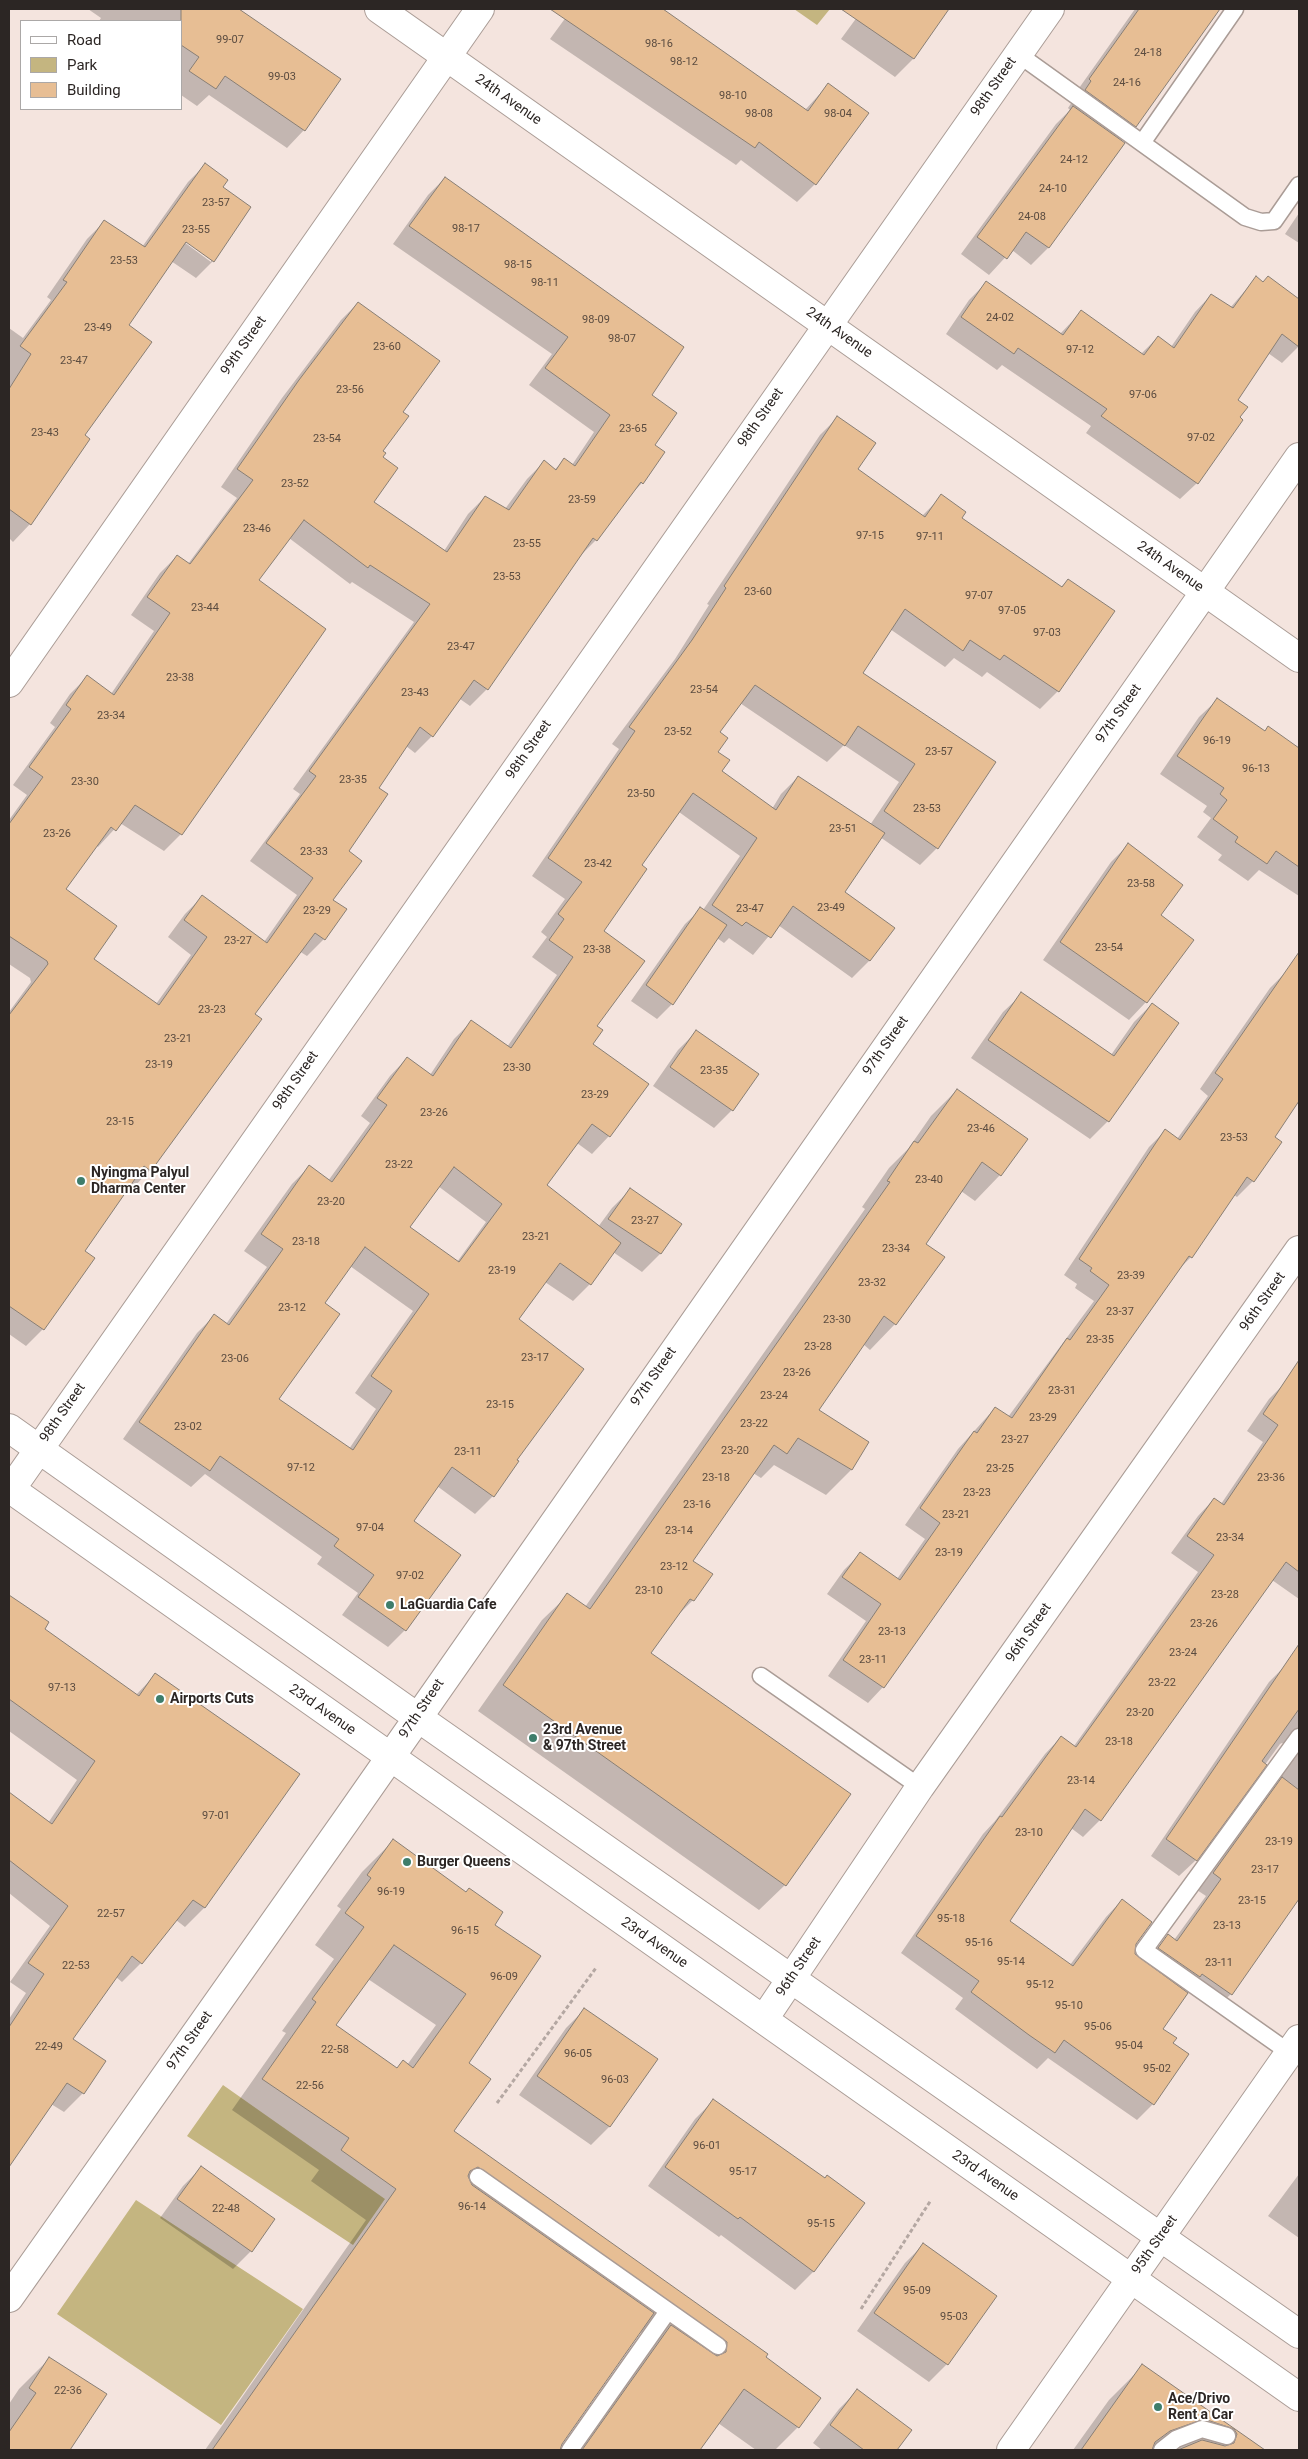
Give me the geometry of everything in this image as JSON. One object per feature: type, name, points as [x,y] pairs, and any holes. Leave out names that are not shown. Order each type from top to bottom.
[{"type":"street","name":"24th Avenue","points":[[379,9],[1299,658]]},
{"type":"street","name":"99th Street","points":[[9,682],[480,9]]},
{"type":"street","name":"98th Street","points":[[9,1490],[1050,9]]},
{"type":"street","name":"97th Street","points":[[9,2298],[1299,457]]},
{"type":"street","name":"96th Street","points":[[764,2020],[920,1787],[1299,1250]]},
{"type":"street","points":[[9,1428],[416,1717],[1299,2334]]},
{"type":"street","name":"23rd Avenue","points":[[9,1490],[1299,2397]]},
{"type":"street","name":"95th Street","points":[[1011,2450],[1294,2046]]},
{"type":"lane","points":[[1142,143],[1235,9]]},
{"type":"lane","points":[[1018,54],[1245,217],[1261,222],[1274,221],[1299,185]]},
{"type":"lane","points":[[761,1676],[920,1787]]},
{"type":"lane","points":[[1294,2046],[1144,1950],[1299,1737]]},
{"type":"lane","points":[[478,2177],[718,2346]]},
{"type":"lane","points":[[570,2450],[668,2311]]},
{"type":"lane","points":[[1162,2450],[1176,2439],[1202,2430],[1227,2436]]},
{"type":"path","points":[[497,2103],[596,1968]]},
{"type":"path","points":[[861,2309],[931,2200]]},
{"type":"green space","points":[[794,9],[830,9],[817,25]]},
{"type":"green space","points":[[223,2085],[385,2199],[353,2245],[187,2136]]},
{"type":"green space","points":[[136,2200],[303,2309],[221,2425],[57,2314]]},
{"type":"building","points":[[181,9],[239,9],[341,79],[305,131],[225,76],[216,89],[189,71],[199,57],[182,46]]},
{"type":"building","points":[[550,9],[663,9],[808,111],[828,83],[869,113],[816,185],[759,142],[755,148]]},
{"type":"building","points":[[841,9],[949,9],[914,59]]},
{"type":"building","points":[[1139,9],[1220,9],[1136,127],[1085,90],[1091,81],[1089,79]]},
{"type":"building","points":[[1073,106],[1125,143],[1049,248],[1026,232],[1007,259],[977,237]]},
{"type":"building","points":[[205,163],[228,180],[223,187],[251,207],[214,262],[186,242],[129,325],[152,342],[85,435],[90,439],[31,525],[9,509],[9,389],[31,354],[20,346],[67,282],[63,280],[104,220],[145,247]]},
{"type":"building","points":[[445,177],[684,347],[652,395],[677,413],[655,445],[665,452],[643,484],[641,482],[597,541],[593,538],[488,690],[474,680],[433,737],[420,727],[379,788],[388,794],[349,851],[362,861],[333,900],[347,909],[325,940],[315,933],[255,1014],[262,1019],[151,1171],[144,1166],[85,1251],[95,1258],[44,1330],[9,1306],[9,1015],[48,964],[47,961],[9,936],[9,824],[43,777],[29,767],[71,709],[66,705],[87,675],[114,695],[170,613],[147,597],[177,555],[190,564],[253,480],[237,469],[299,380],[358,302],[440,361],[403,412],[409,416],[383,451],[386,453],[383,457],[398,468],[374,502],[447,552],[485,496],[509,510],[544,460],[556,470],[564,458],[575,466],[610,415],[545,368],[568,337],[409,226]],"holes":[[[304,520],[368,568],[370,565],[430,604],[309,771],[316,776],[266,843],[313,878],[267,943],[202,895],[184,920],[207,937],[159,1005],[94,959],[117,926],[66,889],[111,827],[116,831],[135,805],[182,835],[326,629],[259,580]]]},
{"type":"building","points":[[1256,276],[1263,282],[1268,276],[1299,299],[1299,347],[1282,334],[1238,400],[1248,407],[1240,417],[1243,420],[1198,484],[1101,416],[1107,409],[1018,348],[1014,354],[961,317],[986,281],[1063,335],[1081,310],[1144,355],[1158,336],[1174,348],[1211,294],[1233,308]]},
{"type":"building","points":[[837,416],[876,443],[858,469],[925,517],[941,494],[966,512],[962,518],[1062,587],[1068,579],[1115,611],[1059,692],[1004,655],[1000,660],[970,640],[963,651],[905,609],[863,673],[996,762],[938,849],[884,811],[915,764],[858,726],[845,746],[755,685],[720,732],[728,738],[718,752],[730,760],[722,771],[776,810],[798,776],[885,833],[845,892],[895,928],[870,961],[793,906],[771,938],[746,922],[742,926],[712,905],[757,838],[693,793],[642,865],[647,869],[604,931],[645,961],[597,1026],[603,1030],[593,1044],[649,1084],[610,1137],[592,1124],[547,1185],[621,1243],[591,1285],[560,1263],[519,1319],[584,1369],[517,1460],[519,1461],[494,1497],[452,1467],[414,1521],[461,1555],[406,1631],[358,1597],[374,1575],[334,1546],[339,1539],[220,1456],[210,1471],[139,1422],[214,1314],[229,1325],[283,1249],[261,1234],[309,1165],[332,1182],[387,1105],[377,1098],[407,1057],[433,1076],[471,1020],[511,1048],[573,957],[549,940],[564,919],[558,914],[582,882],[548,858],[635,731],[629,727],[692,640],[726,588],[724,586]],"holes":[[[454,1167],[502,1204],[459,1262],[410,1227]],[[365,1247],[429,1294],[371,1376],[392,1391],[353,1450],[279,1399],[340,1314],[325,1303]]]},
{"type":"building","points":[[1217,698],[1265,731],[1268,726],[1299,748],[1299,867],[1276,851],[1267,864],[1235,842],[1238,837],[1213,819],[1227,800],[1220,794],[1224,788],[1177,756]]},
{"type":"building","points":[[1128,843],[1183,885],[1161,915],[1194,940],[1147,1003],[1060,942]]},
{"type":"building","points":[[700,907],[727,925],[673,1005],[646,985]]},
{"type":"building","points":[[1299,952],[1299,1101],[1275,1137],[1282,1142],[1254,1182],[1247,1177],[1192,1258],[1189,1256],[884,1688],[843,1660],[881,1604],[842,1577],[860,1552],[900,1580],[940,1523],[920,1508],[974,1431],[977,1433],[995,1407],[1012,1418],[1067,1338],[1070,1340],[1109,1285],[1090,1271],[1092,1268],[1079,1259],[1165,1129],[1180,1140],[1223,1079],[1215,1073]]},
{"type":"building","points":[[1021,992],[1114,1056],[1152,1003],[1179,1023],[1109,1122],[988,1040]]},
{"type":"building","points":[[696,1030],[759,1074],[733,1111],[670,1067]]},
{"type":"building","points":[[957,1089],[1028,1139],[1001,1176],[982,1162],[926,1244],[945,1257],[896,1325],[884,1316],[819,1410],[869,1442],[852,1470],[798,1438],[787,1454],[774,1445],[693,1561],[713,1574],[694,1601],[690,1599],[651,1653],[851,1794],[786,1886],[503,1685],[567,1593],[590,1609],[890,1182],[887,1181],[914,1141],[918,1143]]},
{"type":"building","points":[[630,1188],[682,1224],[661,1254],[608,1219]]},
{"type":"building","points":[[1299,1360],[1299,1572],[1286,1562],[1101,1821],[1085,1809],[1010,1921],[1073,1966],[1122,1899],[1152,1922],[1136,1944],[1135,1954],[1188,1993],[1163,2029],[1177,2038],[1173,2043],[1189,2054],[1154,2105],[1064,2040],[1055,2053],[1029,2035],[971,1992],[979,1981],[916,1936],[1000,1816],[1002,1817],[1061,1736],[1076,1747],[1214,1555],[1187,1536],[1214,1498],[1224,1505],[1278,1425],[1263,1414]]},
{"type":"building","points":[[9,1595],[49,1622],[45,1629],[139,1696],[155,1673],[300,1774],[205,1908],[193,1900],[142,1964],[132,1956],[73,2039],[106,2061],[84,2094],[67,2083],[9,2167],[9,2027],[44,1974],[28,1963],[68,1906],[9,1860],[9,1792],[52,1824],[95,1761],[9,1699]]},
{"type":"building","points":[[1299,1644],[1299,1709],[1262,1761],[1267,1765],[1197,1861],[1166,1839]]},
{"type":"building","points":[[1282,1777],[1299,1790],[1299,1899],[1232,1995],[1202,1974],[1200,1977],[1158,1948],[1168,1934],[1177,1941],[1221,1879],[1213,1873]]},
{"type":"building","points":[[393,1839],[466,1892],[469,1888],[503,1912],[495,1925],[541,1956],[469,2063],[491,2079],[454,2131],[768,2354],[766,2357],[821,2398],[799,2428],[744,2389],[700,2450],[582,2450],[671,2325],[717,2356],[726,2352],[727,2342],[478,2167],[470,2171],[468,2176],[472,2185],[654,2313],[562,2444],[560,2450],[212,2450],[396,2189],[341,2150],[349,2138],[262,2079],[316,2002],[312,1999],[364,1927],[345,1913],[371,1878],[367,1875]],"holes":[[[394,1945],[466,1994],[413,2068],[403,2060],[397,2068],[336,2025]]]},
{"type":"building","points":[[584,2008],[658,2059],[610,2127],[537,2076]]},
{"type":"building","points":[[713,2099],[825,2178],[827,2175],[865,2203],[814,2272],[740,2217],[738,2219],[665,2167]]},
{"type":"building","points":[[201,2166],[275,2219],[252,2252],[177,2199]]},
{"type":"building","points":[[923,2243],[997,2296],[948,2365],[874,2313]]},
{"type":"building","points":[[49,2357],[107,2394],[70,2450],[9,2450],[9,2432],[36,2393],[29,2388]]},
{"type":"building","name":"Ace/Drivo Rent a Car","points":[[1142,2364],[1265,2450],[1178,2450],[1202,2440],[1225,2446],[1234,2443],[1237,2434],[1234,2429],[1204,2419],[1170,2431],[1155,2442],[1152,2450],[1081,2450]]},
{"type":"building","points":[[857,2389],[912,2430],[897,2450],[864,2450],[830,2425]]},
{"type":"place","name":"Nyingma Palyul Dharma Center","points":[[81,1181]]},
{"type":"place","name":"LaGuardia Cafe","points":[[390,1605]]},
{"type":"place","name":"Airports Cuts","points":[[160,1699]]},
{"type":"place","name":"23rd Avenue & 97th Street","points":[[533,1738]]},
{"type":"place","name":"Burger Queens","points":[[407,1862]]},
{"type":"place","name":"Ace/Drivo Rent a Car","points":[[1158,2407]]}]
